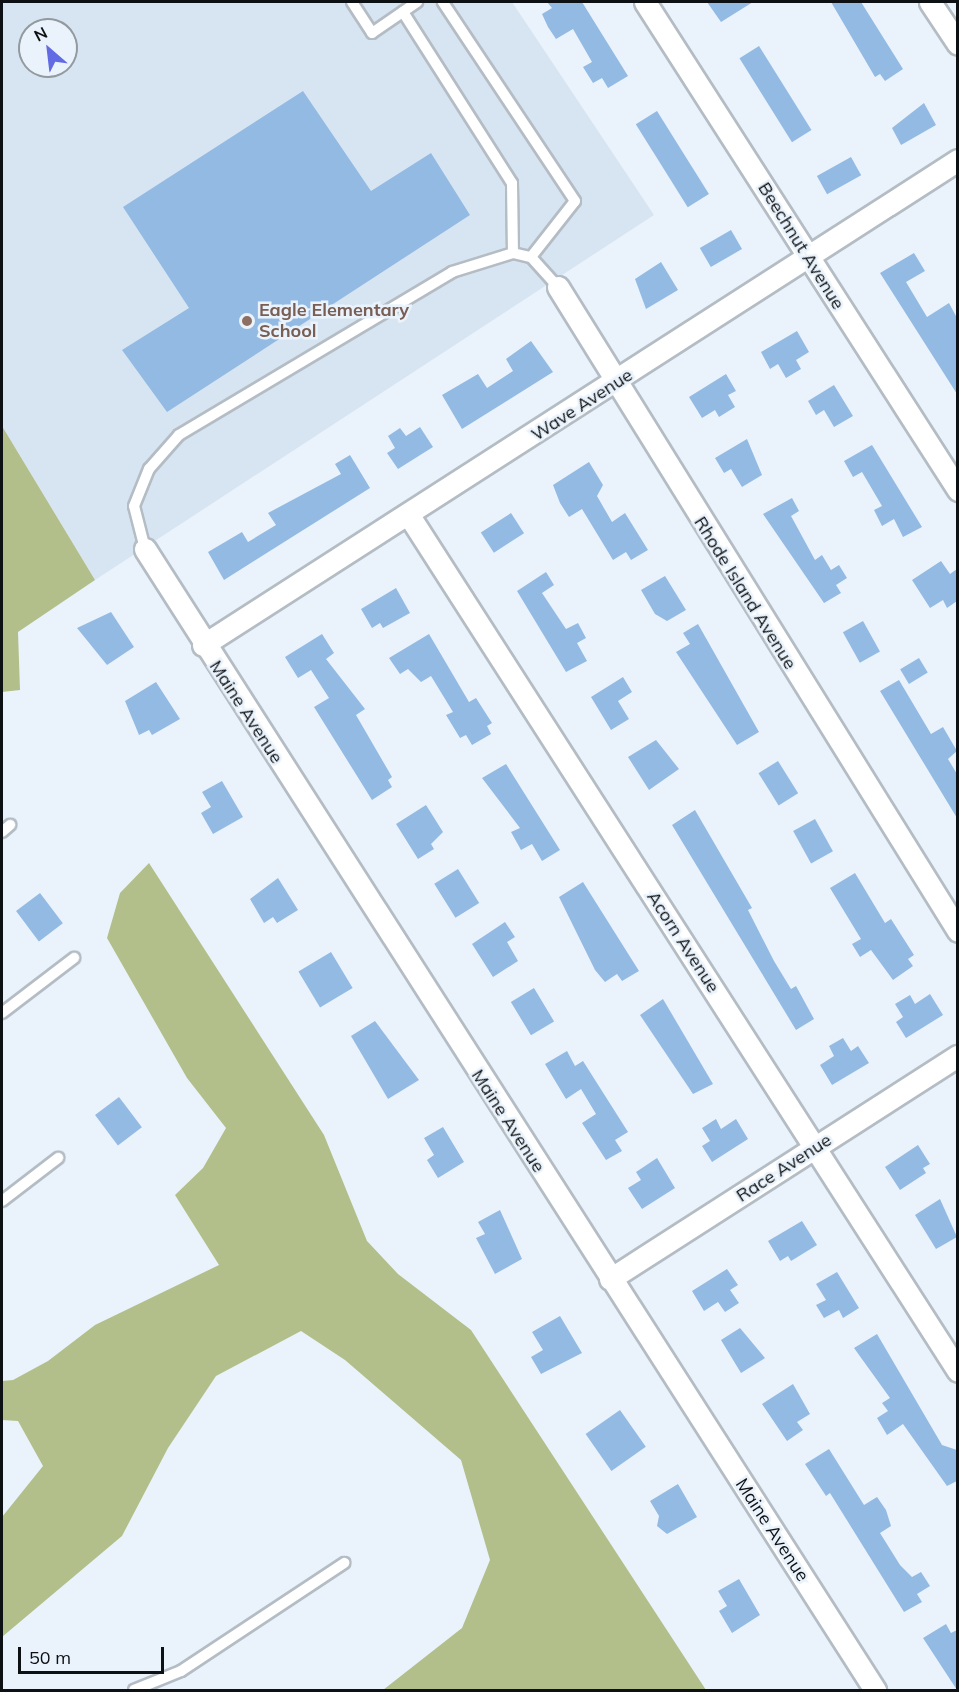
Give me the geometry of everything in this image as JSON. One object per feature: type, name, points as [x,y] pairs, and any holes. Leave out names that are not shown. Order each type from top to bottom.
[{"type":"street","name":"Beechnut Avenue","points":[[645,2],[957,490]]},
{"type":"street","points":[[930,2],[957,44]]},
{"type":"street","name":"Wave Avenue","points":[[203,645],[614,384],[957,160]]},
{"type":"street","name":"Rhode Island Avenue","points":[[558,287],[614,384],[957,931]]},
{"type":"street","name":"Acorn Avenue","points":[[408,514],[957,1371]]},
{"type":"street","name":"Maine Avenue","points":[[146,549],[203,645],[875,1690]]},
{"type":"street","name":"Race Avenue","points":[[610,1279],[957,1056]]},
{"type":"lane","points":[[352,2],[372,33],[417,2]]},
{"type":"lane","points":[[146,549],[134,506],[149,469],[179,435],[452,272],[513,253],[531,257],[575,201],[442,2]]},
{"type":"lane","points":[[403,12],[512,183],[513,253]]},
{"type":"lane","name":"Rhode Island Avenue","points":[[531,257],[558,287]]},
{"type":"lane","points":[[2,1013],[74,958]]},
{"type":"lane","points":[[2,1201],[58,1158]]},
{"type":"lane","points":[[134,1690],[181,1671],[344,1563]]},
{"type":"shaded area","name":"Eagle Elementary School","points":[[2,2],[512,2],[654,215],[95,580],[2,426]]},
{"type":"green space","points":[[2,426],[95,580],[18,632],[20,690],[2,692]]},
{"type":"green space","points":[[149,863],[324,1135],[367,1241],[398,1274],[471,1330],[706,1690],[383,1690],[462,1628],[490,1560],[461,1460],[345,1360],[301,1331],[216,1376],[168,1448],[122,1536],[2,1637],[2,1517],[43,1466],[18,1421],[2,1420],[2,1381],[13,1380],[48,1361],[95,1325],[219,1265],[175,1195],[203,1168],[226,1128],[187,1078],[107,938],[120,893]]},
{"type":"building","points":[[547,2],[582,2],[628,76],[608,88],[602,78],[593,83],[583,67],[592,62],[573,29],[556,39],[548,27],[542,14],[552,8]]},
{"type":"building","points":[[707,2],[753,2],[721,22]]},
{"type":"building","points":[[831,2],[861,2],[903,69],[885,81],[880,74],[875,77]]},
{"type":"building","points":[[759,46],[811,130],[792,142],[739,58]]},
{"type":"building","points":[[303,91],[371,191],[431,153],[470,215],[167,412],[122,350],[189,308],[123,207]]},
{"type":"building","points":[[924,103],[936,125],[901,145],[892,128]]},
{"type":"building","points":[[657,111],[709,194],[688,207],[636,124]]},
{"type":"building","points":[[851,157],[861,175],[827,194],[817,176]]},
{"type":"building","points":[[731,230],[742,249],[711,267],[700,248]]},
{"type":"building","points":[[914,253],[925,271],[906,282],[927,317],[949,303],[957,318],[957,394],[880,273]]},
{"type":"building","points":[[661,262],[678,290],[646,309],[635,279]]},
{"type":"building","points":[[797,331],[809,352],[796,360],[801,369],[786,378],[778,364],[770,369],[761,352]]},
{"type":"building","points":[[531,341],[553,372],[462,429],[442,395],[478,374],[487,388],[513,371],[506,359]]},
{"type":"building","points":[[726,374],[736,391],[728,395],[735,407],[719,417],[715,410],[702,418],[689,397]]},
{"type":"building","points":[[834,385],[853,416],[834,427],[824,410],[816,415],[808,401]]},
{"type":"building","points":[[420,427],[433,447],[398,469],[387,453],[395,448],[388,436],[400,428],[406,436]]},
{"type":"building","points":[[747,439],[762,475],[742,487],[731,469],[724,473],[715,458]]},
{"type":"building","points":[[872,445],[922,527],[903,537],[894,519],[882,526],[874,510],[882,506],[862,472],[853,477],[844,461]]},
{"type":"building","points":[[350,455],[370,488],[224,580],[208,552],[242,532],[248,542],[276,525],[268,513],[341,474],[335,464]]},
{"type":"building","points":[[589,462],[603,485],[597,496],[612,522],[625,513],[648,550],[631,560],[626,552],[613,560],[582,509],[569,517],[560,503],[553,485]]},
{"type":"building","points":[[792,498],[799,511],[791,516],[815,560],[822,555],[831,570],[839,565],[847,578],[836,585],[841,593],[824,603],[763,514]]},
{"type":"building","points":[[511,513],[524,533],[494,553],[481,533]]},
{"type":"building","points":[[941,561],[950,574],[957,569],[957,601],[947,608],[943,600],[930,608],[912,580]]},
{"type":"building","points":[[546,572],[554,585],[542,593],[566,629],[578,623],[586,638],[577,643],[587,661],[566,672],[517,591]]},
{"type":"building","points":[[665,576],[686,610],[667,621],[655,614],[641,590]]},
{"type":"building","points":[[396,588],[410,613],[383,628],[380,623],[372,628],[361,609]]},
{"type":"building","points":[[111,612],[134,647],[107,665],[77,628]]},
{"type":"building","points":[[863,621],[880,652],[860,663],[843,632]]},
{"type":"building","points":[[698,624],[759,732],[737,745],[676,652],[690,644],[683,633]]},
{"type":"building","points":[[322,634],[334,653],[326,659],[365,709],[356,715],[392,777],[388,780],[392,787],[372,800],[314,707],[329,698],[311,670],[298,678],[285,657]]},
{"type":"building","points":[[429,634],[469,702],[476,698],[492,723],[487,726],[491,734],[472,745],[466,735],[460,738],[446,715],[453,712],[431,676],[421,682],[408,669],[400,674],[389,658]]},
{"type":"building","points":[[919,658],[928,673],[909,684],[900,669]]},
{"type":"building","points":[[623,677],[632,692],[618,701],[629,719],[611,730],[591,697]]},
{"type":"building","points":[[899,680],[931,734],[943,727],[957,751],[948,759],[957,774],[957,818],[880,691]]},
{"type":"building","points":[[156,682],[180,719],[152,735],[149,730],[139,735],[125,701]]},
{"type":"building","points":[[656,740],[679,769],[649,790],[628,757]]},
{"type":"building","points":[[778,761],[798,793],[779,805],[758,773]]},
{"type":"building","points":[[506,764],[560,850],[542,861],[532,844],[521,850],[511,832],[520,828],[482,778]]},
{"type":"building","points":[[222,781],[243,817],[213,834],[201,813],[211,807],[202,792]]},
{"type":"building","points":[[426,805],[443,832],[431,844],[434,849],[418,859],[396,824]]},
{"type":"building","points":[[695,810],[752,908],[748,910],[774,961],[791,989],[796,986],[814,1019],[796,1030],[672,825]]},
{"type":"building","points":[[815,819],[833,851],[811,863],[793,831]]},
{"type":"building","points":[[458,869],[479,903],[455,918],[434,884]]},
{"type":"building","points":[[855,873],[885,923],[891,919],[914,955],[908,959],[913,966],[893,980],[871,950],[860,957],[852,944],[861,939],[830,888]]},
{"type":"building","points":[[278,878],[298,910],[277,923],[273,917],[264,923],[250,899]]},
{"type":"building","points":[[583,882],[639,971],[622,981],[617,974],[605,982],[595,970],[559,897]]},
{"type":"building","points":[[40,893],[63,923],[39,941],[16,911]]},
{"type":"building","points":[[505,922],[515,937],[507,942],[518,961],[493,977],[472,944]]},
{"type":"building","points":[[331,952],[353,988],[320,1008],[298,972]]},
{"type":"building","points":[[534,988],[554,1021],[531,1035],[511,1002]]},
{"type":"building","points":[[930,994],[943,1015],[906,1038],[896,1022],[903,1017],[895,1004],[910,995],[915,1004]]},
{"type":"building","points":[[663,999],[713,1084],[693,1094],[640,1015]]},
{"type":"building","points":[[375,1021],[419,1080],[388,1099],[351,1036]]},
{"type":"building","points":[[843,1038],[851,1051],[858,1046],[869,1063],[832,1085],[820,1065],[834,1056],[829,1046]]},
{"type":"building","points":[[567,1051],[575,1066],[583,1061],[628,1132],[615,1140],[622,1151],[606,1160],[582,1123],[596,1114],[581,1089],[566,1099],[545,1064]]},
{"type":"building","points":[[119,1097],[142,1127],[118,1145],[95,1115]]},
{"type":"building","points":[[716,1119],[721,1129],[736,1119],[748,1139],[712,1162],[702,1146],[710,1141],[702,1128]]},
{"type":"building","points":[[443,1127],[464,1162],[438,1178],[427,1160],[434,1155],[424,1138]]},
{"type":"building","points":[[918,1145],[930,1164],[923,1168],[926,1173],[900,1190],[885,1167]]},
{"type":"building","points":[[657,1158],[675,1188],[642,1209],[628,1188],[641,1180],[636,1172]]},
{"type":"building","points":[[940,1199],[957,1237],[936,1249],[915,1215]]},
{"type":"building","points":[[500,1210],[522,1259],[495,1274],[476,1238],[485,1234],[478,1222]]},
{"type":"building","points":[[802,1221],[817,1245],[791,1261],[788,1256],[780,1261],[768,1241]]},
{"type":"building","points":[[727,1269],[738,1285],[730,1290],[739,1303],[725,1312],[718,1302],[704,1311],[692,1291]]},
{"type":"building","points":[[837,1272],[859,1308],[843,1318],[839,1310],[824,1318],[816,1305],[826,1300],[816,1284]]},
{"type":"building","points":[[560,1316],[582,1353],[541,1374],[531,1357],[543,1350],[532,1332]]},
{"type":"building","points":[[740,1328],[765,1358],[741,1373],[721,1340]]},
{"type":"building","points":[[877,1334],[942,1445],[957,1450],[957,1481],[947,1486],[903,1424],[887,1435],[877,1418],[888,1411],[882,1403],[890,1398],[854,1348]]},
{"type":"building","points":[[793,1384],[810,1414],[797,1422],[803,1430],[787,1441],[762,1404]]},
{"type":"building","points":[[620,1410],[646,1447],[611,1471],[586,1434]]},
{"type":"building","points":[[829,1449],[864,1505],[877,1497],[886,1510],[891,1526],[880,1533],[900,1565],[912,1577],[921,1572],[930,1586],[917,1594],[922,1602],[904,1612],[830,1493],[826,1496],[805,1464]]},
{"type":"building","points":[[678,1484],[697,1517],[667,1534],[657,1526],[659,1516],[650,1501]]},
{"type":"building","points":[[739,1579],[760,1615],[732,1633],[719,1611],[727,1606],[718,1591]]},
{"type":"building","points":[[946,1624],[951,1633],[957,1630],[957,1690],[923,1638]]},
{"type":"place","name":"Eagle Elementary School","points":[[247,321]]}]
